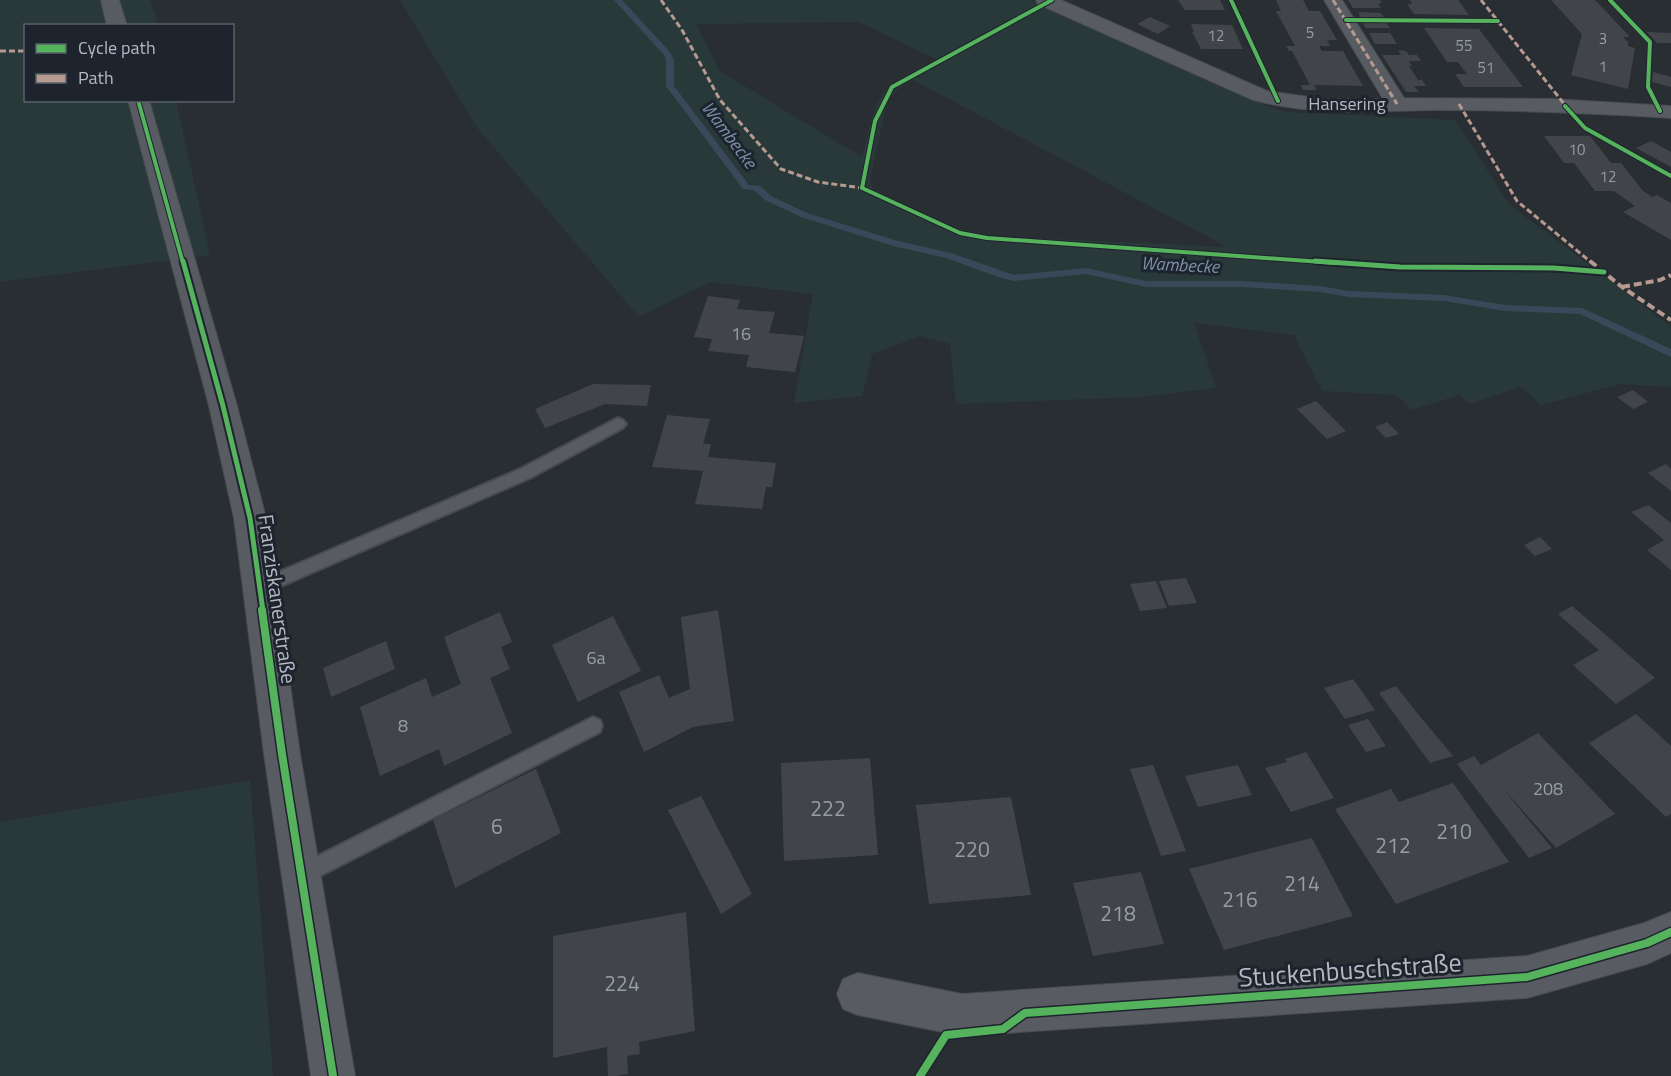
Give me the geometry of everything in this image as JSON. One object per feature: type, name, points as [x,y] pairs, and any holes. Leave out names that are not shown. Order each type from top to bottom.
[{"type":"street","points":[[110,0],[116,24]]},
{"type":"street","name":"Hansering","points":[[1045,0],[1260,96],[1302,105],[1565,106],[1671,112]]},
{"type":"street","points":[[1334,0],[1397,104]]},
{"type":"street","name":"Franziskanerstraße","points":[[139,102],[223,406],[250,518],[301,875],[333,1076]]},
{"type":"street","name":"Stuckenbuschstraße","points":[[858,994],[962,1015],[1527,977],[1647,943],[1671,932]]},
{"type":"lane","points":[[259,588],[524,474],[618,424]]},
{"type":"lane","points":[[301,875],[593,726]]},
{"type":"shaded area","points":[[0,0],[150,0],[158,24],[24,24],[24,102],[176,102],[210,255],[0,282]]},
{"type":"shaded area","points":[[400,0],[1031,0],[1252,101],[1286,112],[1455,120],[1509,204],[1671,327],[1671,387],[1620,384],[1541,405],[1521,387],[1470,404],[1459,395],[1412,410],[1397,395],[1322,391],[1294,335],[1194,323],[1216,388],[1142,397],[956,404],[950,344],[921,336],[872,354],[862,396],[794,403],[813,294],[710,282],[639,317],[478,129]],"holes":[[[859,22],[936,59],[887,89],[872,116],[862,157],[720,71],[696,24]],[[913,80],[1227,247],[987,236],[945,223],[873,189],[870,180],[887,101],[899,88]]]},
{"type":"shaded area","points":[[250,780],[273,1076],[0,1076],[0,822]]},
{"type":"building","points":[[1178,0],[1220,0],[1225,10],[1185,10]]},
{"type":"building","points":[[1276,0],[1303,0],[1309,11],[1320,11],[1337,40],[1327,40],[1330,46],[1319,46],[1322,51],[1343,51],[1363,86],[1314,85],[1317,90],[1303,90],[1301,85],[1310,85],[1292,51],[1289,51],[1286,46],[1295,46],[1276,11],[1281,11]]},
{"type":"building","points":[[1348,0],[1380,0],[1382,3],[1378,3],[1381,8],[1353,8]]},
{"type":"building","points":[[1410,0],[1458,0],[1469,15],[1414,14],[1407,4],[1412,4]]},
{"type":"building","points":[[1551,0],[1595,0],[1630,37],[1623,37],[1628,42],[1628,46],[1635,48],[1628,89],[1571,75],[1582,34]]},
{"type":"building","points":[[1358,12],[1381,13],[1384,18],[1361,19]]},
{"type":"building","points":[[1150,17],[1170,26],[1158,34],[1137,24]]},
{"type":"building","points":[[1362,22],[1386,22],[1390,28],[1366,28]]},
{"type":"building","points":[[1191,24],[1232,25],[1243,49],[1201,49],[1192,32],[1194,32]]},
{"type":"building","points":[[1424,28],[1479,29],[1523,87],[1464,87],[1455,74],[1467,74],[1458,62],[1447,62]]},
{"type":"building","points":[[1647,32],[1671,33],[1671,43],[1657,43]]},
{"type":"building","points":[[1369,33],[1390,33],[1397,44],[1375,44]]},
{"type":"building","points":[[1398,50],[1406,51],[1409,55],[1417,55],[1421,61],[1409,61],[1412,66],[1409,66],[1418,80],[1422,80],[1426,86],[1414,86],[1419,92],[1406,92],[1382,55],[1401,55]]},
{"type":"building","points":[[1653,72],[1671,77],[1671,87],[1652,82]]},
{"type":"building","points":[[1544,136],[1590,136],[1611,163],[1621,163],[1643,191],[1653,197],[1657,195],[1671,203],[1671,240],[1623,212],[1635,206],[1614,191],[1595,191],[1574,163],[1564,163]]},
{"type":"building","points":[[1651,141],[1671,152],[1671,167],[1636,148]]},
{"type":"building","points":[[708,296],[740,300],[737,309],[775,312],[769,333],[804,336],[795,372],[746,367],[749,355],[708,351],[712,339],[694,337]]},
{"type":"building","points":[[593,384],[651,385],[647,406],[605,404],[545,428],[535,409]]},
{"type":"building","points":[[1633,390],[1648,402],[1633,409],[1617,397]]},
{"type":"building","points":[[1316,401],[1346,431],[1327,439],[1297,409]]},
{"type":"building","points":[[667,415],[710,419],[703,444],[711,444],[708,457],[776,463],[772,487],[766,487],[762,509],[695,504],[703,471],[652,467]]},
{"type":"building","points":[[1387,422],[1399,434],[1386,438],[1375,427]]},
{"type":"building","points":[[1666,464],[1671,469],[1671,491],[1648,473]]},
{"type":"building","points":[[1648,505],[1671,523],[1671,570],[1647,550],[1664,540],[1631,512]]},
{"type":"building","points":[[1540,537],[1552,549],[1535,556],[1524,545]]},
{"type":"building","points":[[1186,578],[1197,603],[1169,606],[1159,581]]},
{"type":"building","points":[[1156,581],[1167,608],[1140,611],[1130,584]]},
{"type":"building","points":[[1572,606],[1655,678],[1616,704],[1573,665],[1599,650],[1558,614]]},
{"type":"building","points":[[718,610],[734,721],[693,727],[644,752],[619,692],[659,675],[669,698],[690,689],[681,617]]},
{"type":"building","points":[[500,612],[512,642],[501,647],[510,669],[490,678],[512,733],[444,766],[439,749],[380,776],[360,707],[426,678],[432,697],[461,684],[444,637]]},
{"type":"building","points":[[613,616],[641,671],[578,702],[552,645]]},
{"type":"building","points":[[386,641],[395,669],[331,697],[323,668]]},
{"type":"building","points":[[1353,679],[1375,710],[1345,719],[1324,688]]},
{"type":"building","points":[[1396,686],[1453,756],[1430,763],[1379,693]]},
{"type":"building","points":[[1636,714],[1671,746],[1671,814],[1666,817],[1589,743]]},
{"type":"building","points":[[1368,719],[1386,746],[1366,752],[1348,725]]},
{"type":"building","points":[[1538,733],[1615,814],[1556,848],[1499,784],[1552,848],[1529,858],[1457,764],[1474,756],[1481,765]]},
{"type":"building","points":[[1306,752],[1334,798],[1291,812],[1265,768],[1287,762],[1285,759]]},
{"type":"building","points":[[870,758],[878,855],[784,861],[781,763]]},
{"type":"building","points":[[1153,765],[1186,851],[1161,856],[1130,769]]},
{"type":"building","points":[[1238,765],[1252,795],[1198,807],[1185,776]]},
{"type":"building","points":[[536,769],[561,833],[455,888],[433,820]]},
{"type":"building","points":[[1453,783],[1509,862],[1396,904],[1335,809],[1391,789],[1399,802]]},
{"type":"building","points":[[701,796],[752,894],[721,914],[668,810]]},
{"type":"building","points":[[1011,797],[1031,895],[929,904],[916,805]]},
{"type":"building","points":[[1312,838],[1353,916],[1224,950],[1189,869]]},
{"type":"building","points":[[1141,872],[1164,944],[1093,956],[1073,883]]},
{"type":"building","points":[[686,912],[695,1031],[639,1042],[640,1054],[627,1056],[628,1074],[608,1076],[607,1047],[553,1058],[553,936]]},
{"type":"waterway","name":"Wambecke","points":[[618,0],[667,54],[670,60],[670,86],[746,187],[757,188],[768,198],[804,215],[896,244],[948,255],[1014,278],[1086,271],[1146,284],[1242,284],[1320,289],[1349,294],[1444,298],[1505,308],[1582,311],[1671,353]]},
{"type":"marked path","points":[[661,0],[682,30],[720,100],[781,169],[818,182],[862,188]]},
{"type":"marked path","points":[[1333,0],[1397,104]]},
{"type":"marked path","points":[[1481,0],[1569,110]]},
{"type":"marked path","points":[[0,51],[24,51]]},
{"type":"marked path","points":[[1459,104],[1517,201],[1622,287],[1671,320]]},
{"type":"marked path","points":[[1622,287],[1660,280],[1671,275]]},
{"type":"cycle path","points":[[1052,0],[892,87],[885,96],[875,121],[862,188],[960,233],[987,238],[1400,267],[1554,268],[1604,272]]},
{"type":"cycle path","points":[[1231,0],[1278,101]]},
{"type":"cycle path","points":[[1610,0],[1650,42],[1648,87],[1660,111]]},
{"type":"cycle path","points":[[1346,20],[1498,21]]},
{"type":"cycle path","points":[[139,102],[223,406],[250,518],[282,754],[333,1076]]},
{"type":"cycle path","points":[[1565,106],[1585,128],[1671,176]]},
{"type":"cycle path","points":[[920,1076],[946,1035],[1003,1029],[1025,1013],[1527,977],[1647,943],[1671,932]]}]
